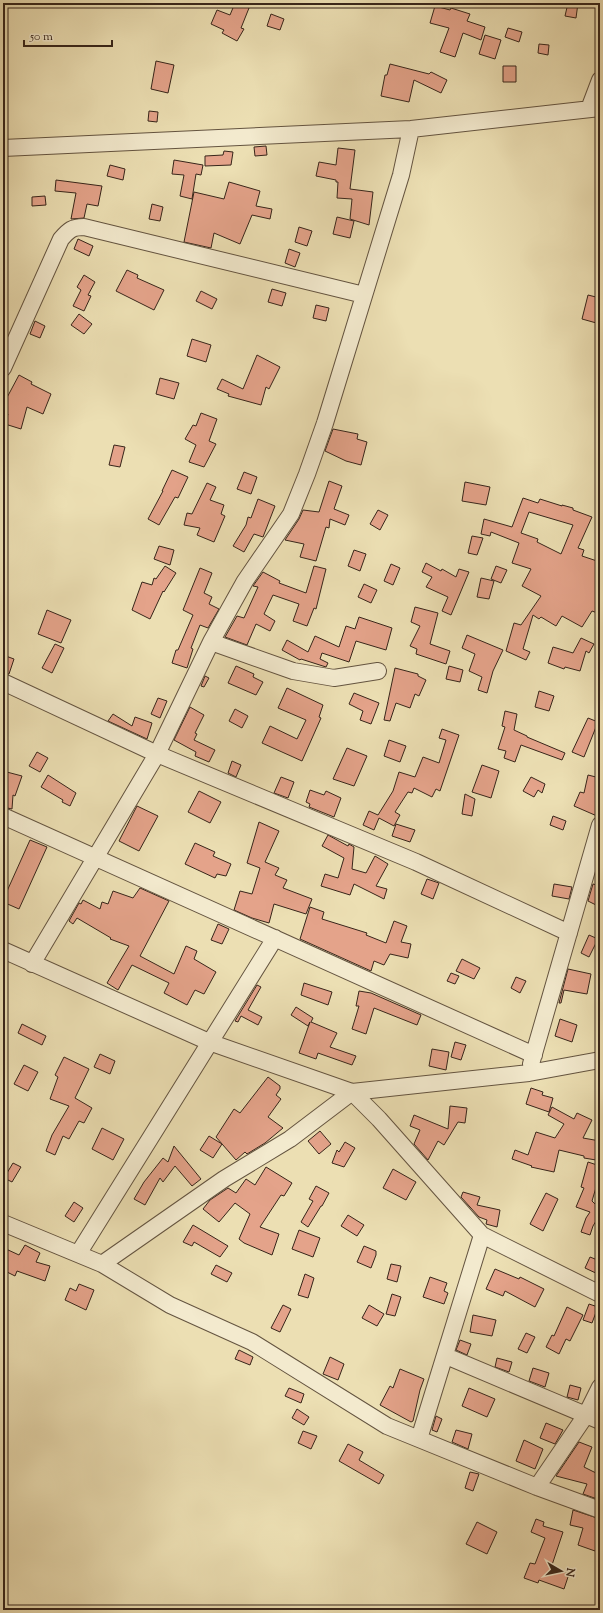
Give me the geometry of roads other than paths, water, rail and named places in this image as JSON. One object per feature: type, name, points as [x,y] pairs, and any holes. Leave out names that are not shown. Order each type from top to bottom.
[{"type":"street","points":[[3,148],[411,129],[595,109],[600,80]]},
{"type":"street","points":[[32,964],[157,754],[211,642],[245,581],[291,514],[325,423],[401,175],[411,129]]},
{"type":"street","points":[[3,368],[61,239],[69,229],[75,227],[84,227],[364,295]]},
{"type":"street","points":[[211,642],[293,671],[334,678],[378,671]]},
{"type":"street","points":[[3,682],[157,754],[416,862],[569,934]]},
{"type":"street","points":[[3,816],[534,1055]]},
{"type":"street","points":[[529,1073],[600,825]]},
{"type":"street","points":[[78,1254],[275,938]]},
{"type":"street","points":[[3,950],[209,1042],[352,1092],[529,1073],[599,1061]]},
{"type":"street","points":[[352,1092],[379,1119],[482,1235],[600,1294]]},
{"type":"street","points":[[102,1264],[224,1179],[290,1139],[352,1092]]},
{"type":"street","points":[[3,1223],[102,1264],[170,1305],[252,1342],[387,1426],[537,1487],[600,1510]]},
{"type":"street","points":[[419,1439],[446,1356],[482,1235]]},
{"type":"street","points":[[446,1356],[593,1418]]},
{"type":"street","points":[[537,1487],[593,1418],[600,1387]]}]
